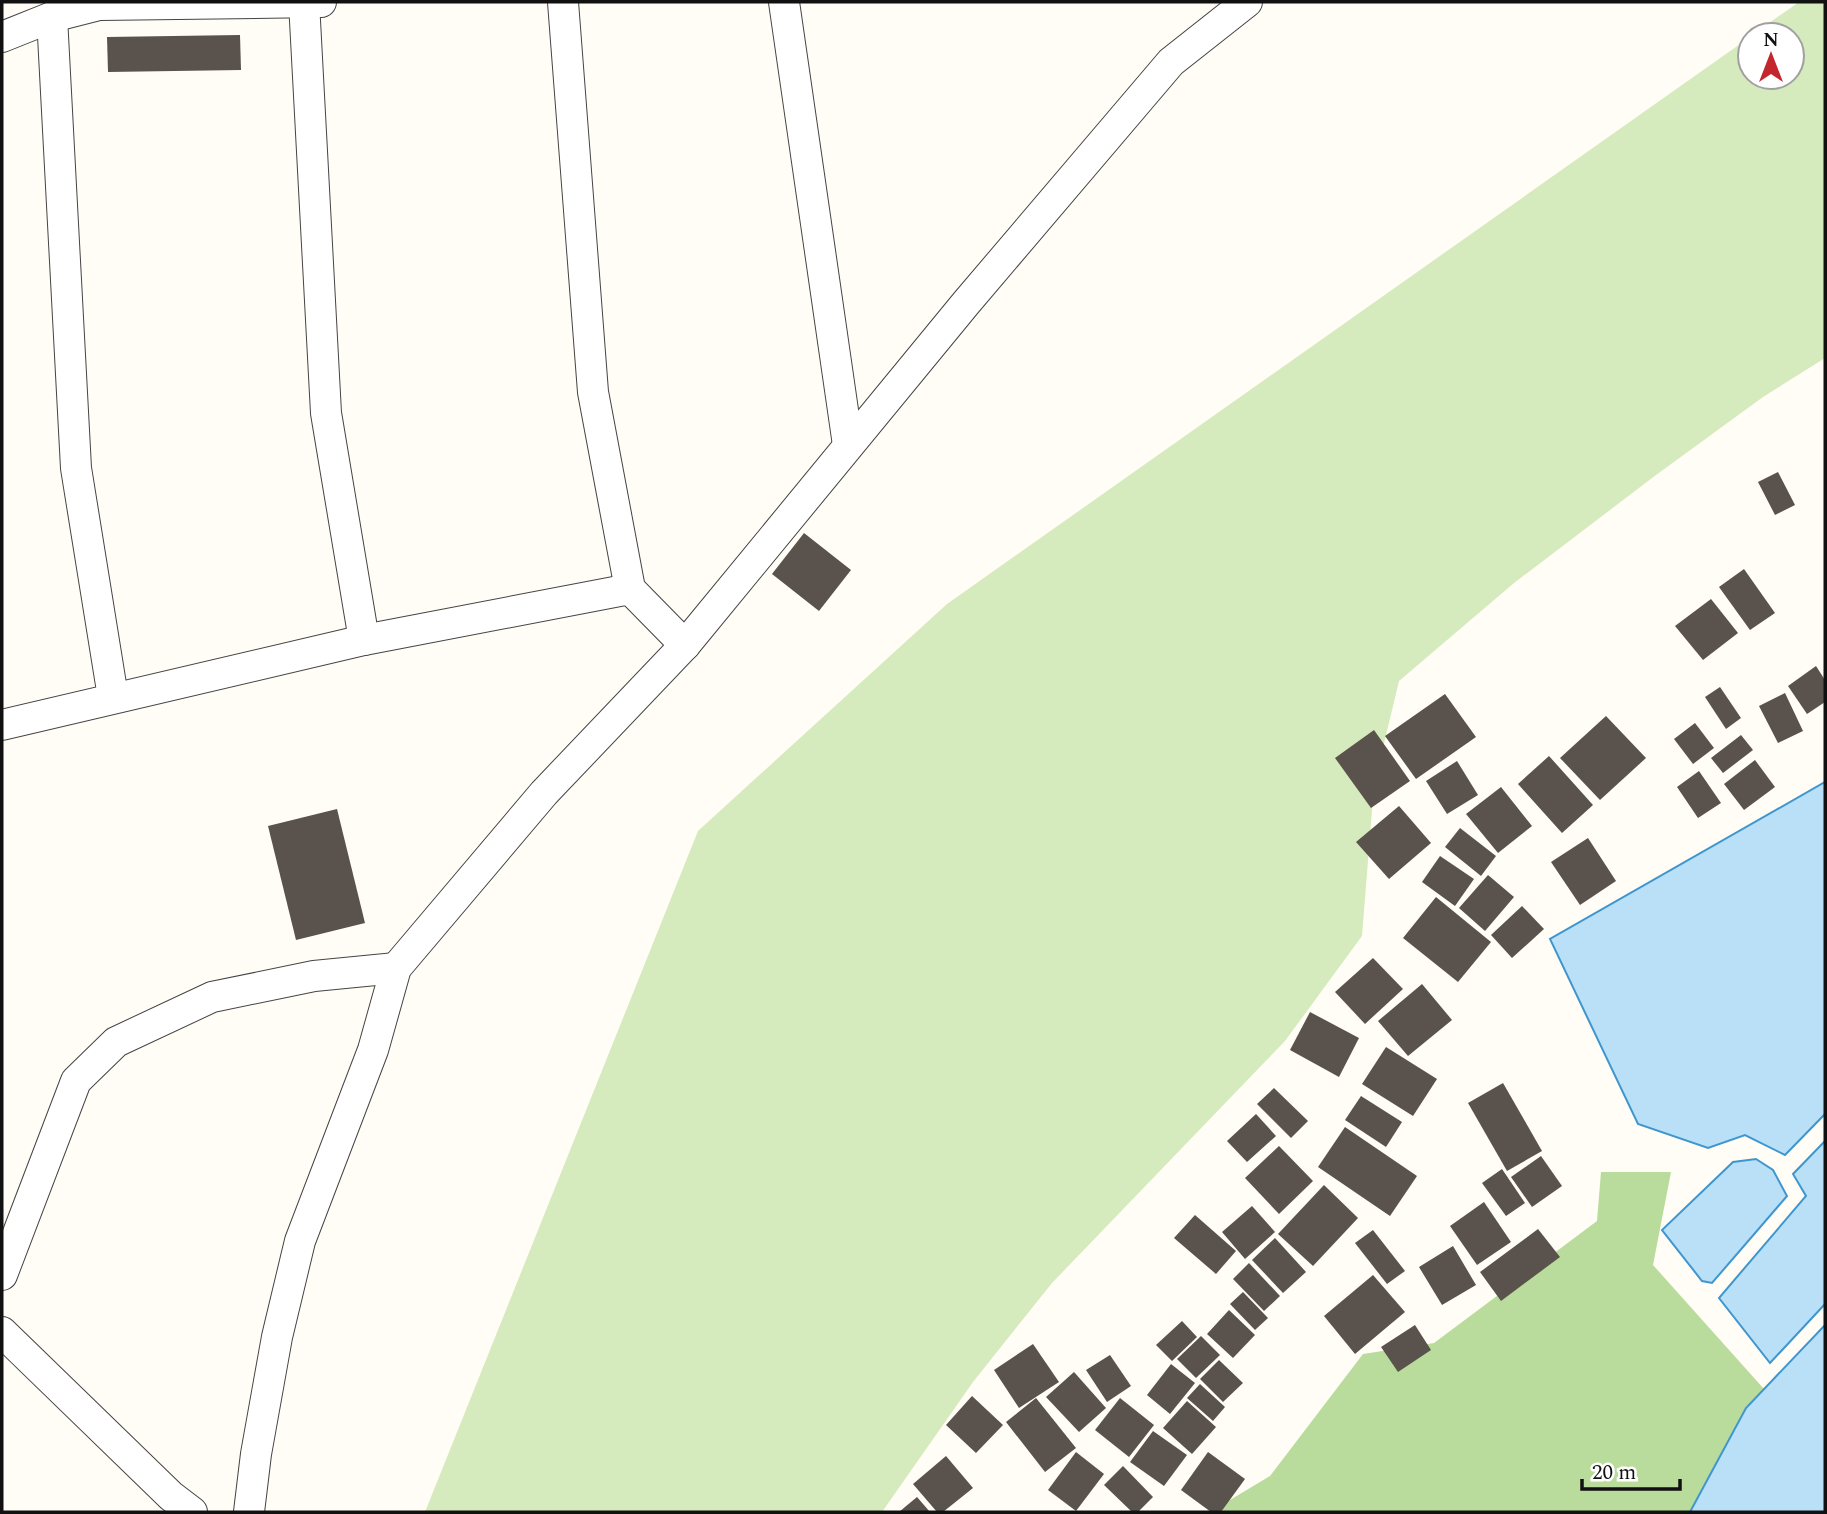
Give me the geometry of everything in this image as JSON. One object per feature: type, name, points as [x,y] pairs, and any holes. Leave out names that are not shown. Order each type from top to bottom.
[{"type":"street","points":[[304,2],[327,414],[364,640]]},
{"type":"street","points":[[2,37],[52,17],[99,5],[321,2]]},
{"type":"street","points":[[563,2],[593,392],[630,589],[685,645]]},
{"type":"street","points":[[784,2],[849,445]]},
{"type":"street","points":[[250,1512],[256,1454],[277,1337],[300,1241],[373,1050],[396,968],[544,793],[685,645],[1171,62],[1247,2]]},
{"type":"street","points":[[52,17],[76,468],[113,697]]},
{"type":"street","points":[[2,725],[364,640],[630,589]]},
{"type":"street","points":[[2,1275],[76,1081],[116,1042],[212,997],[314,976],[396,968]]},
{"type":"street","points":[[2,1332],[171,1496],[192,1512]]},
{"type":"green space","points":[[1799,2],[1825,2],[1825,358],[1763,397],[1656,475],[1514,583],[1399,681],[1374,785],[1362,936],[1285,1041],[1052,1283],[973,1382],[882,1512],[425,1512],[698,831],[947,604],[1736,47],[1736,91],[1806,91],[1806,21],[1772,21]]},
{"type":"green space","points":[[1601,1172],[1671,1172],[1653,1265],[1764,1389],[1746,1408],[1690,1512],[1210,1512],[1270,1476],[1363,1354],[1434,1343],[1597,1221]]},
{"type":"water","points":[[1825,782],[1825,1114],[1785,1155],[1745,1135],[1708,1148],[1638,1124],[1550,939]]},
{"type":"water","points":[[1825,1141],[1825,1304],[1770,1363],[1719,1298],[1806,1196],[1793,1174]]},
{"type":"water","points":[[1756,1159],[1773,1170],[1787,1196],[1712,1283],[1702,1281],[1662,1230],[1733,1162]]},
{"type":"water","points":[[1825,1325],[1825,1512],[1690,1512],[1746,1408]]},
{"type":"building","points":[[240,35],[241,70],[108,72],[107,37]]},
{"type":"building","points":[[1778,472],[1795,505],[1775,515],[1758,482]]},
{"type":"building","points":[[804,533],[851,570],[819,611],[772,574]]},
{"type":"building","points":[[1744,569],[1775,613],[1750,630],[1719,587]]},
{"type":"building","points":[[1711,599],[1738,633],[1703,660],[1675,626]]},
{"type":"building","points":[[1816,666],[1825,680],[1825,702],[1807,714],[1788,686]]},
{"type":"building","points":[[1720,687],[1741,718],[1726,729],[1705,697]]},
{"type":"building","points":[[1785,693],[1803,731],[1778,743],[1759,706]]},
{"type":"building","points":[[1445,694],[1476,737],[1416,779],[1385,736]]},
{"type":"building","points":[[1606,716],[1646,758],[1600,800],[1560,758]]},
{"type":"building","points":[[1695,723],[1714,748],[1693,764],[1674,739]]},
{"type":"building","points":[[1374,730],[1410,781],[1371,808],[1335,758]]},
{"type":"building","points":[[1741,735],[1753,750],[1723,773],[1711,758]]},
{"type":"building","points":[[1549,756],[1593,805],[1562,833],[1518,784]]},
{"type":"building","points":[[1755,760],[1775,787],[1744,810],[1724,784]]},
{"type":"building","points":[[1457,761],[1478,795],[1447,814],[1426,781]]},
{"type":"building","points":[[1699,771],[1721,803],[1698,818],[1677,787]]},
{"type":"building","points":[[1501,787],[1532,826],[1498,853],[1466,814]]},
{"type":"building","points":[[1399,806],[1431,843],[1389,879],[1356,842]]},
{"type":"building","points":[[337,809],[365,923],[296,940],[268,826]]},
{"type":"building","points":[[1460,828],[1496,856],[1481,876],[1445,847]]},
{"type":"building","points":[[1588,838],[1616,881],[1580,905],[1551,862]]},
{"type":"building","points":[[1440,856],[1474,879],[1455,906],[1422,882]]},
{"type":"building","points":[[1488,875],[1514,897],[1485,931],[1459,908]]},
{"type":"building","points":[[1436,897],[1491,942],[1458,982],[1403,938]]},
{"type":"building","points":[[1522,906],[1544,929],[1512,958],[1491,935]]},
{"type":"building","points":[[1373,958],[1403,989],[1365,1024],[1335,992]]},
{"type":"building","points":[[1422,984],[1452,1020],[1408,1056],[1378,1021]]},
{"type":"building","points":[[1310,1012],[1359,1038],[1339,1077],[1290,1050]]},
{"type":"building","points":[[1386,1047],[1437,1079],[1413,1116],[1362,1084]]},
{"type":"building","points":[[1503,1083],[1542,1151],[1507,1171],[1468,1103]]},
{"type":"building","points":[[1274,1088],[1308,1121],[1291,1138],[1257,1104]]},
{"type":"building","points":[[1361,1096],[1402,1122],[1386,1147],[1345,1120]]},
{"type":"building","points":[[1256,1114],[1276,1136],[1247,1162],[1227,1141]]},
{"type":"building","points":[[1345,1127],[1417,1176],[1390,1216],[1318,1167]]},
{"type":"building","points":[[1279,1146],[1313,1181],[1279,1214],[1245,1178]]},
{"type":"building","points":[[1541,1156],[1562,1186],[1532,1207],[1511,1177]]},
{"type":"building","points":[[1502,1169],[1525,1203],[1506,1216],[1482,1183]]},
{"type":"building","points":[[1324,1185],[1358,1218],[1313,1266],[1278,1234]]},
{"type":"building","points":[[1484,1202],[1511,1242],[1477,1265],[1450,1226]]},
{"type":"building","points":[[1252,1206],[1275,1232],[1245,1259],[1222,1232]]},
{"type":"building","points":[[1195,1215],[1236,1251],[1216,1274],[1174,1238]]},
{"type":"building","points":[[1538,1229],[1560,1257],[1501,1301],[1480,1272]]},
{"type":"building","points":[[1373,1230],[1405,1271],[1387,1284],[1355,1243]]},
{"type":"building","points":[[1275,1238],[1306,1272],[1283,1293],[1252,1260]]},
{"type":"building","points":[[1453,1246],[1476,1285],[1442,1305],[1419,1267]]},
{"type":"building","points":[[1249,1263],[1280,1296],[1264,1311],[1233,1279]]},
{"type":"building","points":[[1373,1275],[1405,1312],[1355,1354],[1324,1316]]},
{"type":"building","points":[[1243,1292],[1268,1318],[1255,1330],[1230,1304]]},
{"type":"building","points":[[1229,1310],[1255,1335],[1233,1358],[1207,1334]]},
{"type":"building","points":[[1182,1321],[1197,1337],[1172,1361],[1156,1345]]},
{"type":"building","points":[[1415,1325],[1431,1350],[1398,1372],[1381,1347]]},
{"type":"building","points":[[1201,1336],[1220,1355],[1196,1378],[1177,1359]]},
{"type":"building","points":[[1033,1344],[1059,1382],[1019,1408],[994,1370]]},
{"type":"building","points":[[1110,1355],[1131,1386],[1107,1402],[1086,1370]]},
{"type":"building","points":[[1219,1360],[1243,1383],[1223,1402],[1200,1379]]},
{"type":"building","points":[[1171,1364],[1195,1383],[1170,1414],[1147,1395]]},
{"type":"building","points":[[1074,1372],[1106,1408],[1079,1432],[1046,1397]]},
{"type":"building","points":[[1200,1384],[1225,1407],[1213,1421],[1187,1398]]},
{"type":"building","points":[[972,1396],[1003,1425],[976,1453],[946,1425]]},
{"type":"building","points":[[1036,1398],[1076,1448],[1045,1472],[1006,1422]]},
{"type":"building","points":[[1120,1398],[1154,1425],[1129,1457],[1095,1430]]},
{"type":"building","points":[[1187,1401],[1216,1427],[1192,1454],[1163,1428]]},
{"type":"building","points":[[1153,1431],[1187,1455],[1164,1486],[1130,1462]]},
{"type":"building","points":[[1076,1452],[1104,1474],[1076,1511],[1048,1490]]},
{"type":"building","points":[[1208,1452],[1245,1479],[1221,1512],[1211,1512],[1181,1490]]},
{"type":"building","points":[[946,1456],[973,1488],[943,1512],[937,1512],[913,1484]]},
{"type":"building","points":[[1123,1466],[1153,1497],[1138,1512],[1132,1512],[1104,1485]]},
{"type":"building","points":[[917,1497],[930,1512],[899,1512]]}]
